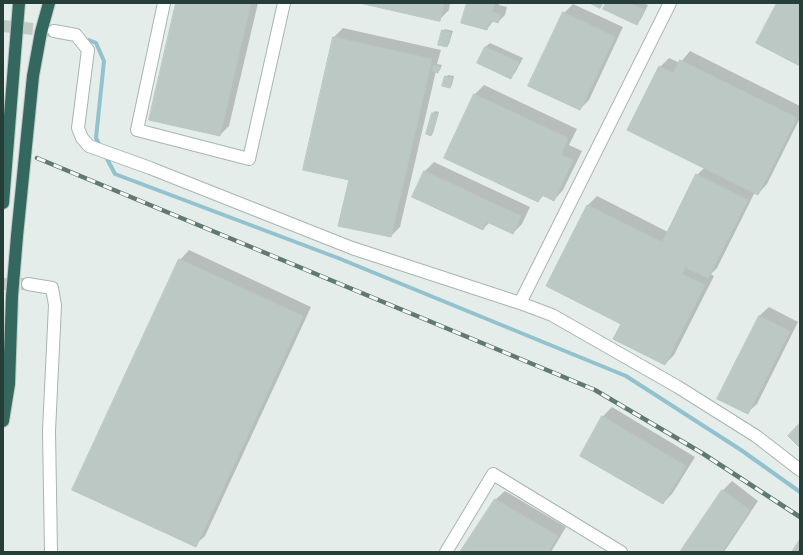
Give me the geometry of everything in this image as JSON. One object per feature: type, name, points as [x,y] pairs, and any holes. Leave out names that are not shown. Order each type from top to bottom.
[{"type":"highway","points":[[3,203],[19,3]]},
{"type":"highway","points":[[3,421],[9,384],[12,296],[16,244],[33,76],[41,32],[49,3]]},
{"type":"street","points":[[164,3],[137,130],[249,159],[284,3]]},
{"type":"street","points":[[520,303],[670,3]]},
{"type":"street","points":[[54,31],[76,35],[88,50],[78,128],[82,138],[89,146],[150,168],[352,248],[520,303],[552,315],[678,387],[756,436],[800,470]]},
{"type":"street","points":[[28,284],[52,288],[55,305],[49,431],[51,552]]},
{"type":"street","points":[[446,552],[493,474],[621,552]]},
{"type":"building","points":[[176,3],[251,3],[220,136],[149,120]]},
{"type":"building","points":[[360,3],[444,3],[440,21]]},
{"type":"building","points":[[467,3],[495,3],[492,12],[501,14],[498,23],[490,20],[487,30],[461,23]]},
{"type":"building","points":[[590,3],[603,3],[600,8]]},
{"type":"building","points":[[606,3],[629,3],[644,10],[637,25],[603,9]]},
{"type":"building","points":[[777,3],[800,3],[800,66],[756,43]]},
{"type":"building","points":[[563,12],[615,37],[580,110],[528,86]]},
{"type":"building","points":[[442,30],[451,33],[447,47],[438,45]]},
{"type":"building","points":[[333,37],[432,59],[391,237],[338,226],[349,180],[303,170]]},
{"type":"building","points":[[485,47],[519,62],[511,79],[477,63]]},
{"type":"building","points":[[680,60],[797,118],[758,195],[627,130],[659,66],[673,73]]},
{"type":"building","points":[[434,65],[440,67],[438,73],[432,71]]},
{"type":"building","points":[[445,76],[453,78],[450,88],[442,86]]},
{"type":"building","points":[[474,94],[568,138],[561,155],[573,160],[554,201],[542,195],[538,202],[444,158]]},
{"type":"building","points":[[432,113],[438,114],[431,136],[426,134]]},
{"type":"building","points":[[424,171],[521,216],[513,234],[487,222],[483,230],[412,197]]},
{"type":"building","points":[[696,174],[748,200],[708,278],[685,267],[682,274],[705,285],[665,365],[613,339],[621,324],[546,286],[587,205],[662,242]]},
{"type":"building","points":[[179,259],[303,316],[196,547],[72,490]]},
{"type":"building","points":[[759,316],[790,331],[748,414],[717,399]]},
{"type":"building","points":[[602,416],[686,466],[663,504],[580,456]]},
{"type":"building","points":[[800,423],[800,448],[788,436]]},
{"type":"building","points":[[722,490],[750,510],[722,552],[680,552]]},
{"type":"building","points":[[495,499],[558,536],[548,552],[460,552]]},
{"type":"building","points":[[799,541],[800,552],[792,552]]},
{"type":"waterway","points":[[89,40],[96,43],[104,61],[96,138],[101,148]]},
{"type":"waterway","points":[[105,155],[115,174],[338,258],[626,376],[741,450],[800,492]]},
{"type":"tunnel","points":[[3,26],[54,31]]},
{"type":"tunnel","points":[[3,284],[28,284]]},
{"type":"railway","points":[[37,158],[595,390],[702,453],[800,517]]}]
